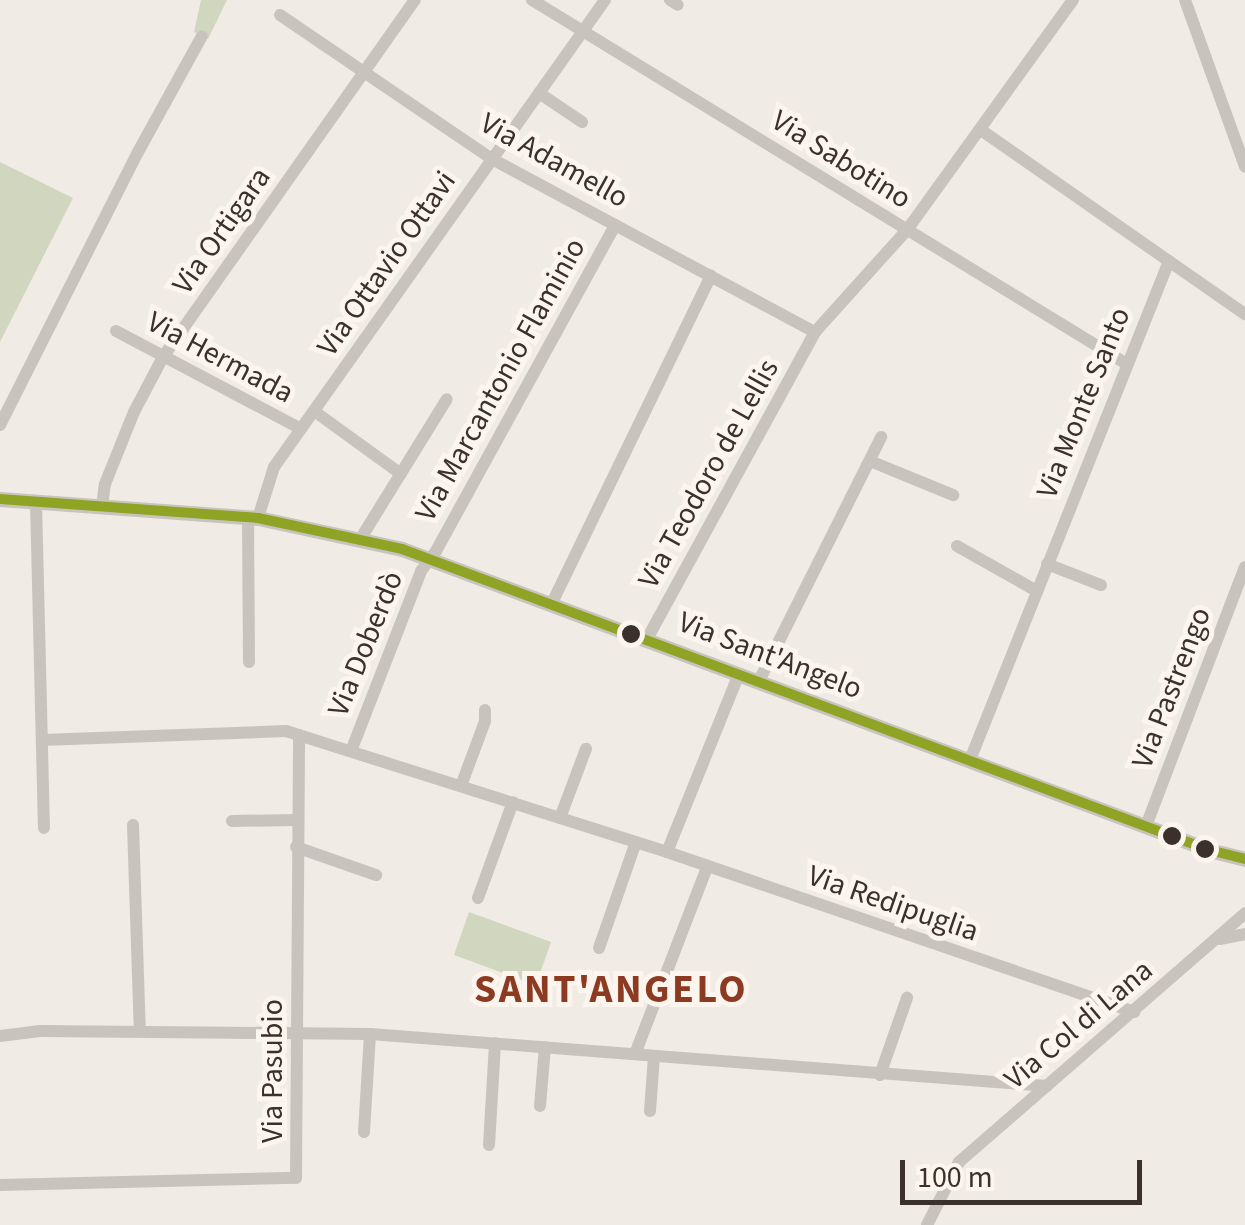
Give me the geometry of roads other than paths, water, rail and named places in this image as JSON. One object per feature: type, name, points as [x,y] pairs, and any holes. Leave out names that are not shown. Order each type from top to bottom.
[{"type":"street","name":"Via Ortigara","points":[[102,507],[105,484],[134,412],[163,357],[415,0]]},
{"type":"street","name":"Via Sabotino","points":[[532,0],[1124,363]]},
{"type":"street","name":"Via Ottavio Ottavi","points":[[253,518],[269,476],[605,0]]},
{"type":"street","name":"Via Teodoro de Lellis","points":[[647,639],[815,332],[907,230],[1073,0]]},
{"type":"street","points":[[1186,0],[1245,167]]},
{"type":"street","name":"Via Adamello","points":[[280,15],[492,159],[815,332]]},
{"type":"street","points":[[0,425],[138,152],[202,36]]},
{"type":"street","points":[[539,93],[582,122]]},
{"type":"street","points":[[981,130],[1245,314]]},
{"type":"street","name":"Via Marcantonio Flaminio","points":[[431,558],[614,225]]},
{"type":"street","name":"Via Monte Santo","points":[[970,760],[1124,363],[1169,262]]},
{"type":"street","points":[[552,604],[711,276]]},
{"type":"street","name":"Via Hermada","points":[[116,330],[301,429]]},
{"type":"street","points":[[361,538],[447,400]]},
{"type":"street","points":[[314,411],[401,474]]},
{"type":"street","points":[[759,681],[881,437]]},
{"type":"street","points":[[870,461],[953,495]]},
{"type":"street","points":[[36,502],[44,828]]},
{"type":"street","name":"Via Sant'Angelo","points":[[3,503],[253,518],[361,538],[431,558],[1209,850],[1245,859]]},
{"type":"street","points":[[249,662],[253,518]]},
{"type":"street","points":[[958,546],[1037,590]]},
{"type":"street","name":"Via Doberdò","points":[[351,751],[421,571],[431,558]]},
{"type":"street","points":[[1047,564],[1101,586]]},
{"type":"street","name":"Via Pastrengo","points":[[1146,826],[1245,568]]},
{"type":"street","points":[[667,852],[739,674]]},
{"type":"street","points":[[461,786],[485,722],[485,710]]},
{"type":"street","name":"Via Redipuglia","points":[[42,740],[194,736],[230,730],[299,735],[667,852],[1134,1012]]},
{"type":"street","name":"Via Pasubio","points":[[0,1185],[291,1181],[298,1172],[299,735]]},
{"type":"street","points":[[560,818],[586,749]]},
{"type":"street","points":[[478,898],[512,802]]},
{"type":"street","points":[[232,821],[296,820]]},
{"type":"street","points":[[133,825],[140,1031]]},
{"type":"street","points":[[599,948],[636,842]]},
{"type":"street","points":[[296,847],[376,875]]},
{"type":"street","name":"Via Sant'Angelo","points":[[1209,850],[1245,872]]},
{"type":"street","points":[[635,1054],[706,867]]},
{"type":"street","name":"Via Col di Lana","points":[[927,1225],[951,1174],[973,1148],[1245,913]]},
{"type":"street","name":"Via Col di Lana","points":[[1218,940],[1245,934]]},
{"type":"street","points":[[880,1075],[906,998]]},
{"type":"street","points":[[0,1036],[140,1031],[370,1034],[1047,1086]]},
{"type":"street","points":[[364,1132],[370,1034]]},
{"type":"street","points":[[489,1145],[495,1043]]},
{"type":"street","points":[[540,1106],[544,1047]]},
{"type":"street","points":[[650,1111],[654,1056]]},
{"type":"district","name":"SANT'ANGELO","points":[[611,990]]}]
